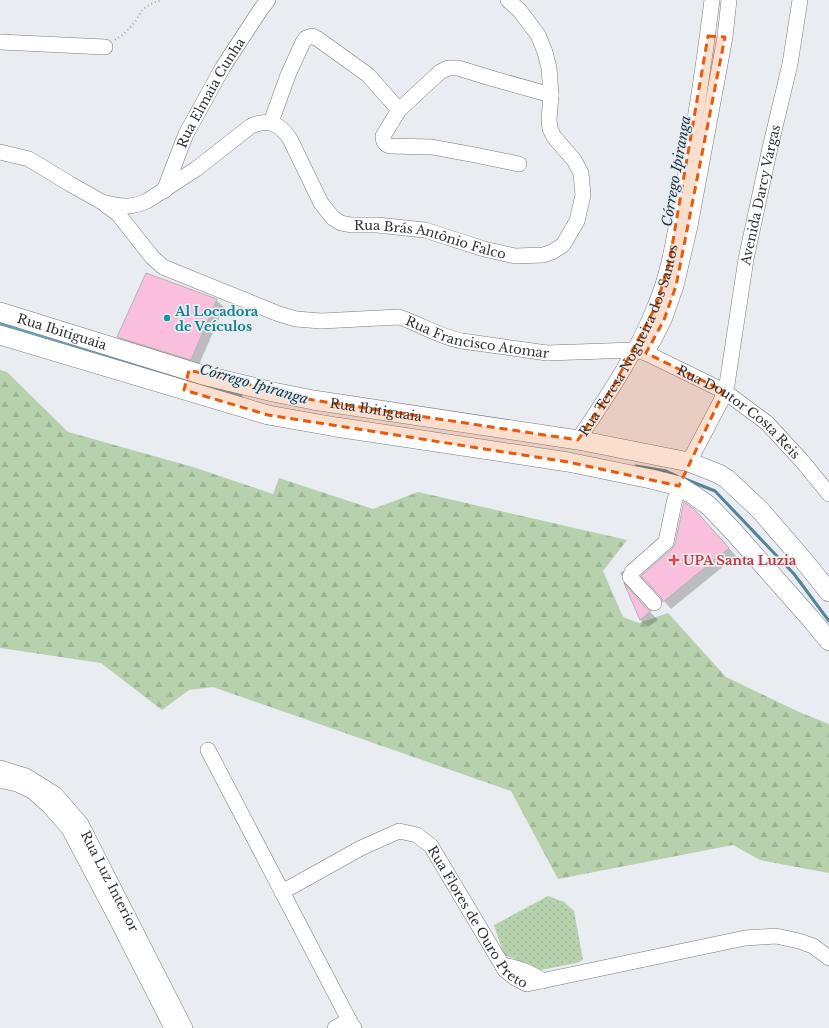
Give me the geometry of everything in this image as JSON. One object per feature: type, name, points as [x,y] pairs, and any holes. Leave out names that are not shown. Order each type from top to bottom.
[{"type":"main road","name":"Rua Ibitiguaia","points":[[0,312],[186,379],[268,415],[336,427],[568,462],[651,479],[682,480]]},
{"type":"main road","name":"Rua Ibitiguaia","points":[[0,335],[186,379],[273,392],[313,400],[578,440],[682,480]]},
{"type":"main road","points":[[829,592],[760,510],[727,479],[719,474],[682,480],[695,496],[709,506],[733,531],[829,641]]},
{"type":"street","name":"Rua Elmaia Cunha","points":[[164,191],[189,128],[223,67],[268,0]]},
{"type":"street","name":"Rua Brás Antônio Falco","points":[[271,122],[284,131],[290,139],[322,203],[333,218],[341,222],[351,225],[376,225],[425,230],[484,249],[515,256],[543,255],[552,252],[563,245],[577,221],[583,195],[581,174],[574,160],[554,137],[550,129],[549,120],[551,95],[549,68],[545,52],[538,35],[520,11],[508,0]]},
{"type":"street","name":"Rua Teresa Nogueira dos Santos","points":[[578,440],[614,385],[640,352],[669,264],[690,149],[716,36],[712,0]]},
{"type":"street","points":[[716,36],[729,0]]},
{"type":"street","name":"Avenida Darcy Vargas","points":[[654,603],[630,577],[632,572],[666,542],[674,503],[682,480],[721,401],[727,384],[746,259],[790,64],[800,0]]},
{"type":"street","points":[[0,152],[29,159],[102,202],[129,207],[138,205],[164,191],[196,169],[251,126],[259,122],[271,122],[288,75],[303,42],[306,38],[312,36],[368,75],[399,110]]},
{"type":"street","points":[[0,42],[106,47]]},
{"type":"street","points":[[519,164],[475,154],[432,147],[390,146],[385,144],[383,136],[399,110],[440,72],[448,68],[458,68],[551,95]]},
{"type":"street","name":"Rua Francisco Atomar","points":[[102,202],[118,214],[152,257],[163,267],[296,320],[321,322],[399,317],[410,320],[453,339],[462,341],[547,353],[640,352]]},
{"type":"street","name":"Rua Doutor Costa Reis","points":[[640,352],[724,391],[767,423],[802,461],[829,494]]},
{"type":"street","points":[[678,520],[682,480]]},
{"type":"street","points":[[208,750],[351,1024],[335,1028]]},
{"type":"street","name":"Rua Luz Interior","points":[[0,768],[26,776],[55,794],[81,824],[185,1028]]},
{"type":"street","name":"Rua Luz Interior","points":[[0,780],[17,784],[32,791],[50,807],[69,829],[172,1028]]},
{"type":"street","name":"Rua Flores de Ouro Preto","points":[[282,892],[343,858],[399,831],[417,835],[431,846],[505,970],[515,978],[527,984],[745,938],[776,936],[799,941],[813,946],[829,958]]},
{"type":"path","points":[[106,47],[124,34],[135,22],[143,9],[161,0]]},
{"type":"highlighted area","points":[[708,36],[725,37],[676,286],[664,320],[646,353],[724,391],[679,486],[568,462],[268,415],[184,390],[189,370],[313,400],[578,440],[614,385],[656,306],[669,264]]},
{"type":"green space","points":[[0,370],[7,372],[68,432],[193,467],[273,494],[279,478],[373,509],[418,492],[627,540],[603,571],[623,617],[639,623],[668,613],[726,677],[799,712],[829,724],[829,873],[760,860],[733,845],[558,879],[511,791],[213,687],[189,690],[162,710],[101,663],[0,648]]},
{"type":"green space","points":[[548,896],[564,902],[574,911],[583,960],[576,963],[536,971],[515,959],[504,955],[494,925]]},
{"type":"building","name":"Al Locadora de Veículos","points":[[146,273],[217,299],[191,360],[117,337]]},
{"type":"building","points":[[684,502],[695,510],[729,548],[663,602],[661,597],[641,576],[672,549],[675,544]]},
{"type":"building","points":[[624,583],[647,609],[651,611],[640,620]]},
{"type":"waterway","name":"Córrego Ipiranga","points":[[0,324],[237,396]]},
{"type":"waterway","points":[[636,466],[666,471],[677,476]]},
{"type":"waterway","points":[[685,479],[715,491],[794,574],[829,621]]},
{"type":"place","name":"Al Locadora de Veículos","points":[[167,318]]},
{"type":"place","name":"UPA Santa Luzia","points":[[674,560]]}]
